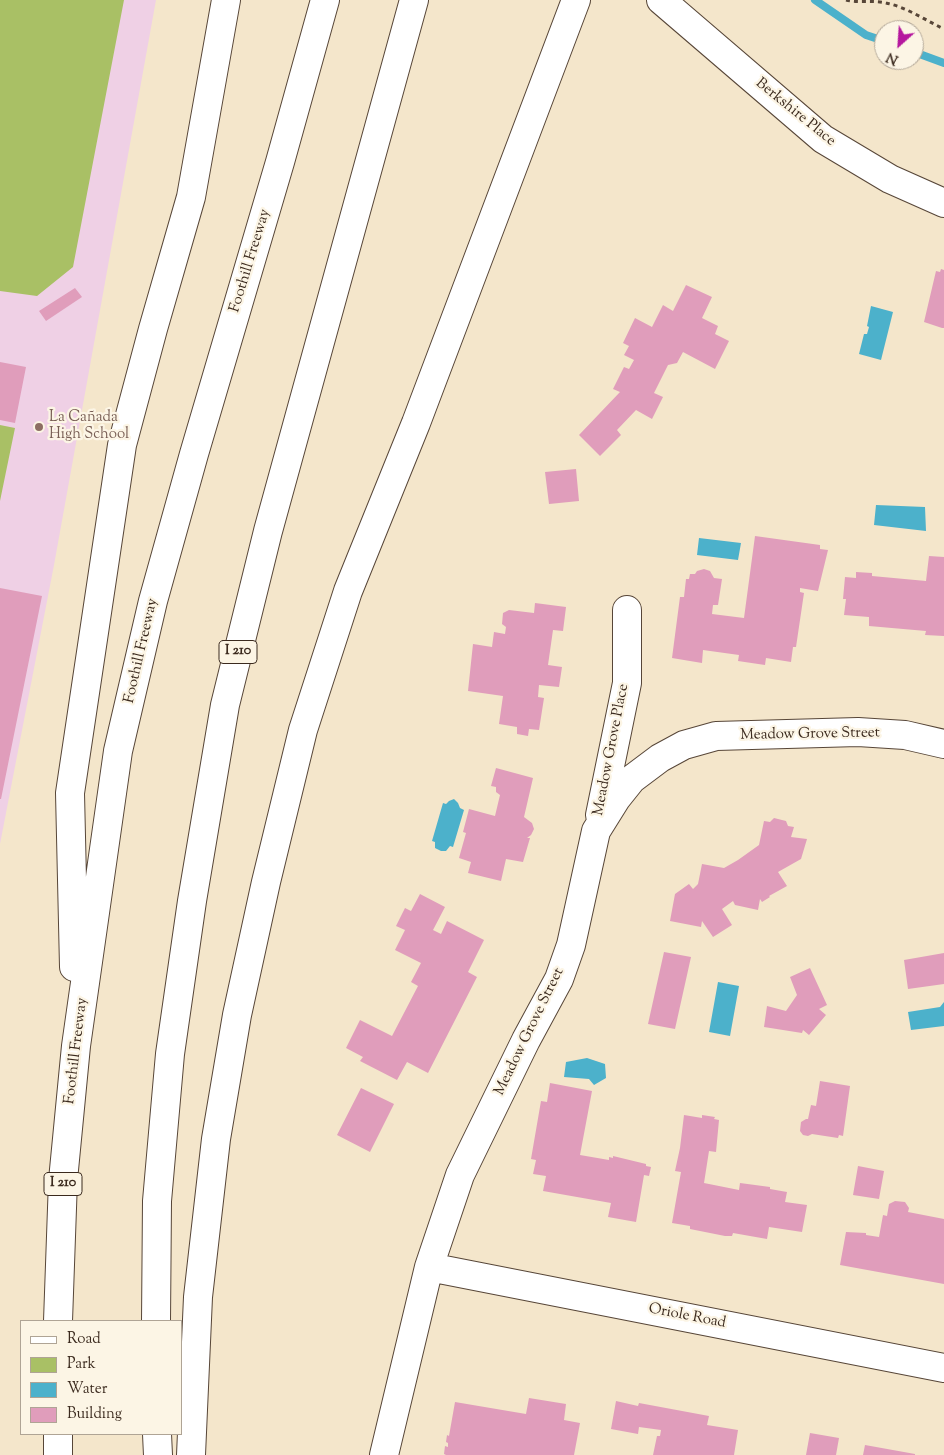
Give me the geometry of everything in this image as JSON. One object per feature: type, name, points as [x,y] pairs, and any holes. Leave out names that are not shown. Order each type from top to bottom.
[{"type":"main road","points":[[76,1046],[70,793],[122,445],[190,197],[226,0]]},
{"type":"main road","name":"Foothill Freeway","points":[[58,1320],[63,1180],[76,1046],[118,751],[153,601],[325,0]]},
{"type":"main road","name":"I 210","points":[[156,1320],[157,1201],[170,1054],[192,901],[225,705],[268,531],[414,0]]},
{"type":"main road","points":[[191,1455],[198,1297],[216,1139],[237,1015],[266,882],[303,730],[348,591],[420,413],[576,0]]},
{"type":"main road","name":"Berkshire Place","points":[[661,0],[823,139],[890,179],[944,203]]},
{"type":"main road","name":"Meadow Grove Place","points":[[596,831],[627,682],[627,610]]},
{"type":"main road","name":"Meadow Grove Street","points":[[384,1455],[429,1267],[460,1175],[526,1040],[559,980],[571,945],[596,831],[616,799],[632,779],[660,758],[684,745],[716,736],[858,732],[905,735],[944,744]]},
{"type":"main road","name":"Oriole Road","points":[[429,1267],[944,1368]]},
{"type":"main road","points":[[58,1435],[58,1455]]},
{"type":"main road","points":[[157,1435],[158,1455]]},
{"type":"path","points":[[846,0],[885,3],[904,9],[944,29]]},
{"type":"shaded area","name":"La Cañada High School","points":[[0,0],[156,0],[54,565],[0,844]]},
{"type":"green space","points":[[0,0],[124,0],[73,267],[37,296],[0,291]]},
{"type":"green space","points":[[0,425],[15,428],[0,501]]},
{"type":"water","points":[[871,306],[893,312],[881,360],[859,354],[864,334],[867,334],[869,327],[867,326]]},
{"type":"water","points":[[876,505],[925,507],[926,531],[874,525]]},
{"type":"water","points":[[699,538],[741,543],[738,560],[697,555]]},
{"type":"water","points":[[454,799],[460,808],[464,810],[453,847],[450,846],[446,851],[441,851],[435,848],[435,842],[432,841],[443,803],[446,804]]},
{"type":"water","points":[[718,982],[739,986],[730,1036],[709,1032]]},
{"type":"water","points":[[944,1002],[944,1026],[911,1030],[908,1012],[940,1007]]},
{"type":"water","points":[[587,1058],[605,1064],[606,1078],[594,1085],[589,1079],[564,1077],[566,1062]]},
{"type":"building","points":[[941,269],[944,270],[944,328],[924,322],[936,271],[940,272]]},
{"type":"building","points":[[686,285],[712,297],[702,318],[718,326],[715,334],[729,341],[715,369],[683,352],[677,363],[668,365],[654,393],[663,397],[652,419],[636,410],[617,430],[621,435],[600,456],[579,435],[620,392],[613,389],[624,367],[629,369],[634,360],[624,355],[629,346],[623,343],[635,318],[652,327],[663,305],[673,311]]},
{"type":"building","points":[[75,288],[82,297],[46,321],[39,311]]},
{"type":"building","points":[[0,362],[26,367],[15,423],[0,420]]},
{"type":"building","points":[[576,469],[579,501],[549,504],[545,472]]},
{"type":"building","points":[[755,536],[820,545],[820,549],[828,550],[818,591],[800,588],[800,592],[804,593],[796,647],[793,647],[791,662],[766,658],[765,665],[738,661],[739,655],[703,650],[702,663],[672,658],[680,597],[684,597],[686,579],[689,579],[690,574],[695,574],[697,571],[704,569],[710,571],[714,578],[722,579],[718,605],[713,605],[712,614],[744,618]]},
{"type":"building","points":[[929,556],[944,557],[944,636],[925,635],[926,631],[869,626],[869,617],[844,615],[846,599],[843,599],[845,577],[856,578],[856,572],[872,573],[872,576],[926,581]]},
{"type":"building","points":[[0,588],[42,596],[1,799],[0,799]]},
{"type":"building","points":[[535,603],[566,607],[563,631],[553,630],[548,665],[562,667],[559,687],[539,685],[538,697],[544,698],[539,730],[529,729],[528,736],[517,734],[517,727],[499,724],[503,696],[468,691],[473,644],[492,647],[494,632],[505,634],[506,627],[502,624],[503,613],[509,610],[534,613]]},
{"type":"building","points":[[496,768],[533,778],[524,817],[532,823],[534,829],[527,838],[530,838],[523,862],[506,859],[501,881],[468,873],[471,862],[459,858],[466,833],[463,832],[469,809],[495,816],[500,795],[496,792],[496,787],[491,786]]},
{"type":"building","points":[[774,818],[786,821],[788,826],[794,827],[791,837],[807,839],[801,859],[778,872],[787,886],[762,902],[760,899],[758,910],[735,905],[733,901],[722,909],[732,925],[713,937],[702,921],[701,927],[670,921],[675,894],[689,884],[693,889],[698,884],[702,864],[724,868],[738,860],[759,845],[764,821],[770,822]]},
{"type":"building","points":[[420,894],[445,907],[433,930],[441,934],[447,921],[484,940],[468,972],[477,977],[428,1073],[407,1062],[397,1080],[360,1061],[363,1057],[346,1048],[360,1020],[392,1036],[418,986],[411,982],[421,963],[395,950],[405,930],[396,926],[405,908],[411,911]]},
{"type":"building","points":[[664,952],[691,957],[675,1029],[648,1024]]},
{"type":"building","points":[[944,953],[944,984],[908,989],[904,960]]},
{"type":"building","points":[[810,968],[827,1005],[819,1009],[826,1015],[809,1035],[803,1030],[802,1033],[764,1027],[767,1006],[786,1011],[797,995],[790,977]]},
{"type":"building","points":[[820,1081],[850,1086],[843,1136],[839,1135],[838,1138],[812,1134],[808,1136],[803,1135],[800,1131],[801,1122],[808,1119],[811,1105],[816,1106]]},
{"type":"building","points":[[550,1083],[592,1091],[580,1155],[609,1160],[609,1157],[613,1158],[613,1156],[651,1167],[649,1176],[644,1175],[636,1222],[608,1217],[611,1203],[543,1191],[546,1176],[533,1174],[536,1160],[531,1159],[541,1101],[547,1102]]},
{"type":"building","points":[[361,1088],[394,1104],[370,1152],[337,1135]]},
{"type":"building","points":[[684,1115],[702,1118],[702,1115],[715,1117],[714,1119],[719,1120],[716,1152],[709,1151],[704,1183],[739,1190],[740,1183],[770,1187],[770,1189],[787,1192],[785,1202],[807,1205],[802,1232],[769,1227],[767,1239],[733,1233],[732,1236],[725,1236],[690,1229],[690,1226],[672,1223],[681,1172],[675,1171]]},
{"type":"building","points":[[858,1166],[884,1171],[879,1199],[853,1195]]},
{"type":"building","points":[[895,1201],[905,1202],[909,1208],[908,1212],[944,1219],[944,1284],[840,1265],[846,1232],[866,1233],[866,1235],[879,1237],[883,1215],[887,1216],[889,1204]]},
{"type":"building","points":[[529,1398],[566,1404],[564,1420],[580,1423],[574,1455],[444,1454],[445,1446],[448,1447],[446,1442],[447,1435],[449,1436],[455,1402],[526,1414]]},
{"type":"building","points":[[616,1401],[638,1406],[639,1403],[709,1416],[707,1425],[738,1430],[734,1455],[653,1455],[657,1436],[660,1436],[661,1430],[639,1427],[638,1434],[611,1429]]},
{"type":"building","points":[[810,1433],[839,1438],[836,1455],[806,1455]]},
{"type":"building","points":[[865,1445],[915,1454],[915,1455],[863,1455]]},
{"type":"waterway","points":[[815,0],[866,35],[874,38]]},
{"type":"waterway","points":[[924,56],[944,63]]},
{"type":"place","name":"La Cañada High School","points":[[39,427]]}]
